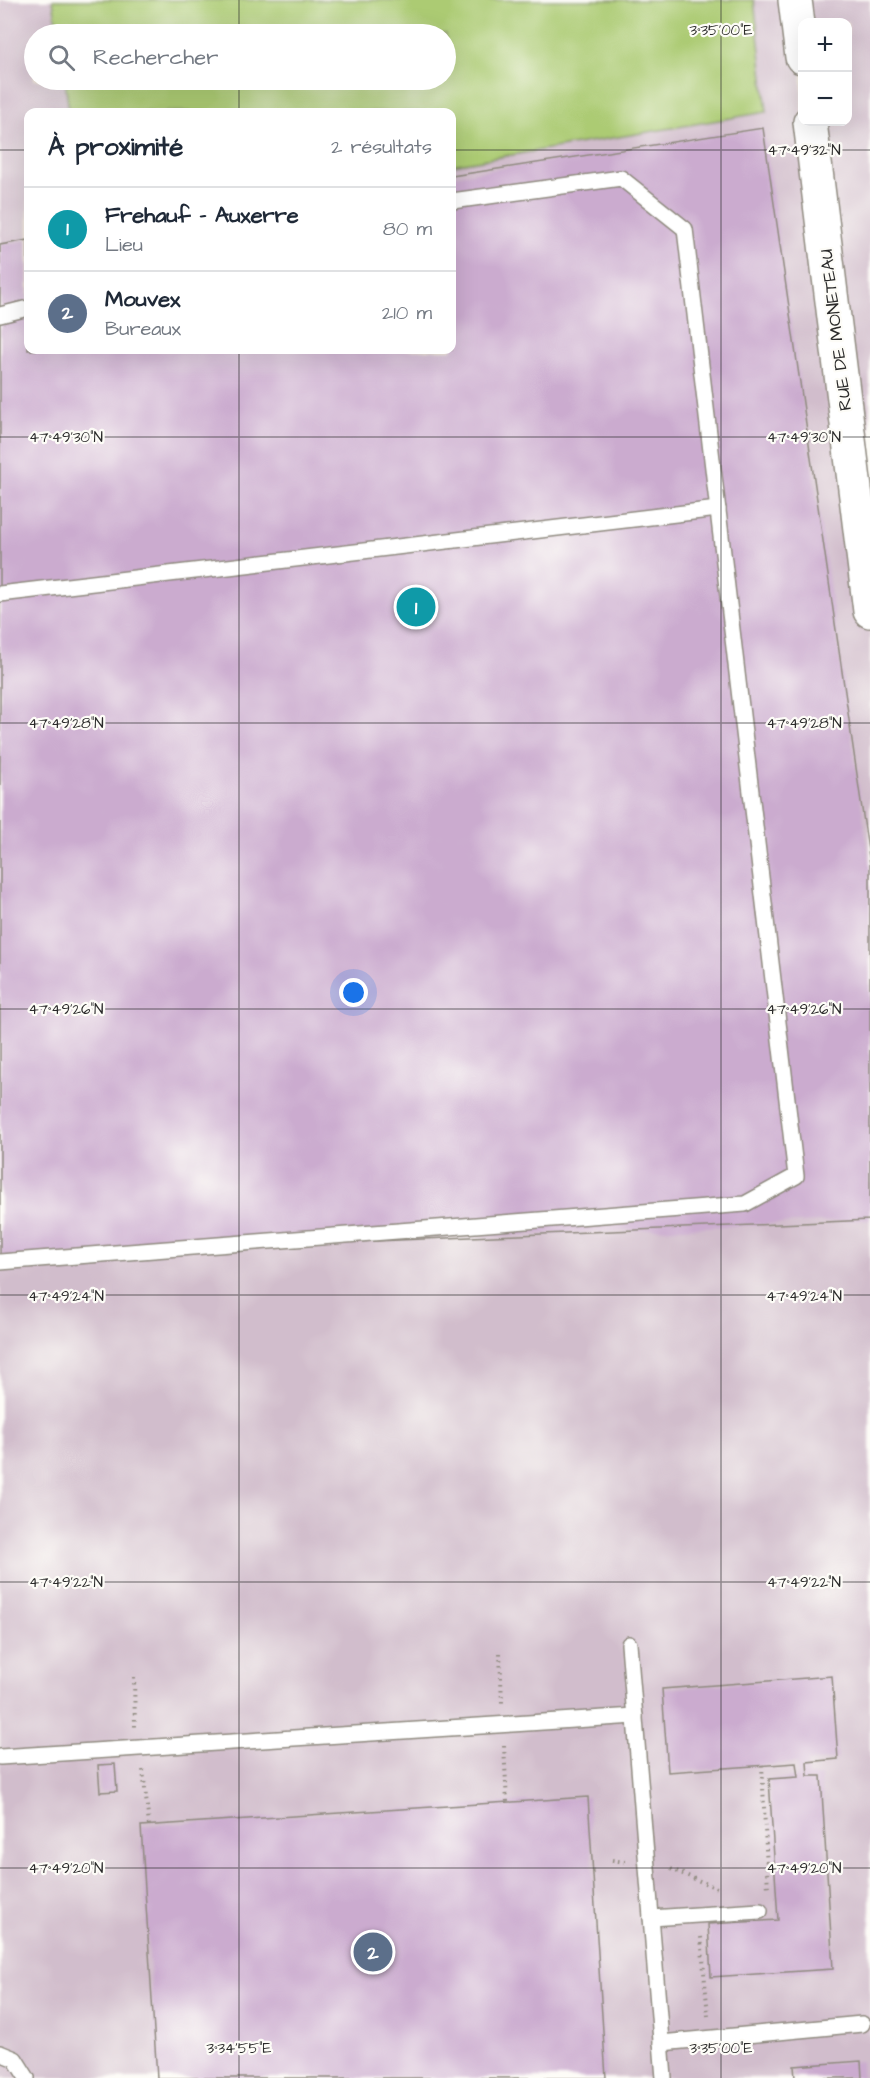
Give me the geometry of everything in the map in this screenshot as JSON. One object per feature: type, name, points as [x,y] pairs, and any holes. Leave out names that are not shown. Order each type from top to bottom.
[{"type":"main road","points":[[795,0],[798,24]]},
{"type":"main road","name":"RUE DE MONETEAU","points":[[810,126],[870,611]]},
{"type":"lane","points":[[0,1262],[745,1204],[796,1176],[685,229],[621,178],[456,200]]},
{"type":"lane","points":[[0,315],[24,309]]},
{"type":"lane","points":[[0,594],[718,509]]},
{"type":"lane","points":[[629,1644],[664,2078]]},
{"type":"lane","points":[[0,1757],[635,1716]]},
{"type":"lane","points":[[651,1918],[760,1909]]},
{"type":"lane","points":[[661,2043],[862,2024]]},
{"type":"lane","points":[[0,2053],[15,2059],[27,2078]]},
{"type":"path","points":[[612,1860],[675,1869],[760,1909],[769,1888],[762,1765]]},
{"type":"path","points":[[699,1915],[709,2024],[702,2039]]},
{"type":"shaded area","points":[[0,0],[53,0],[57,24],[24,24],[24,90],[66,90],[68,108],[24,108],[24,354],[456,354],[456,164],[767,112],[754,0],[870,0],[870,2078],[0,2078]]},
{"type":"green space","points":[[53,0],[754,0],[767,112],[456,164],[456,108],[68,108],[66,90],[456,90],[456,24],[57,24]]},
{"type":"building","points":[[763,128],[870,864],[870,1220],[0,1257],[0,245],[24,241],[24,354],[456,354],[456,175]]},
{"type":"building","points":[[832,1676],[838,1759],[807,1762],[808,1776],[821,1776],[833,1969],[711,1977],[708,1924],[778,1920],[769,1779],[798,1777],[796,1763],[668,1772],[662,1689]]},
{"type":"building","points":[[115,1764],[117,1791],[100,1792],[98,1765]]},
{"type":"building","points":[[588,1797],[606,2078],[157,2078],[141,1826]]},
{"type":"building","points":[[861,2061],[862,2078],[795,2078],[794,2066]]},
{"type":"place","name":"Frehauf - Auxerre","points":[[416,607]]},
{"type":"place","name":"Mouvex","points":[[373,1952]]}]
